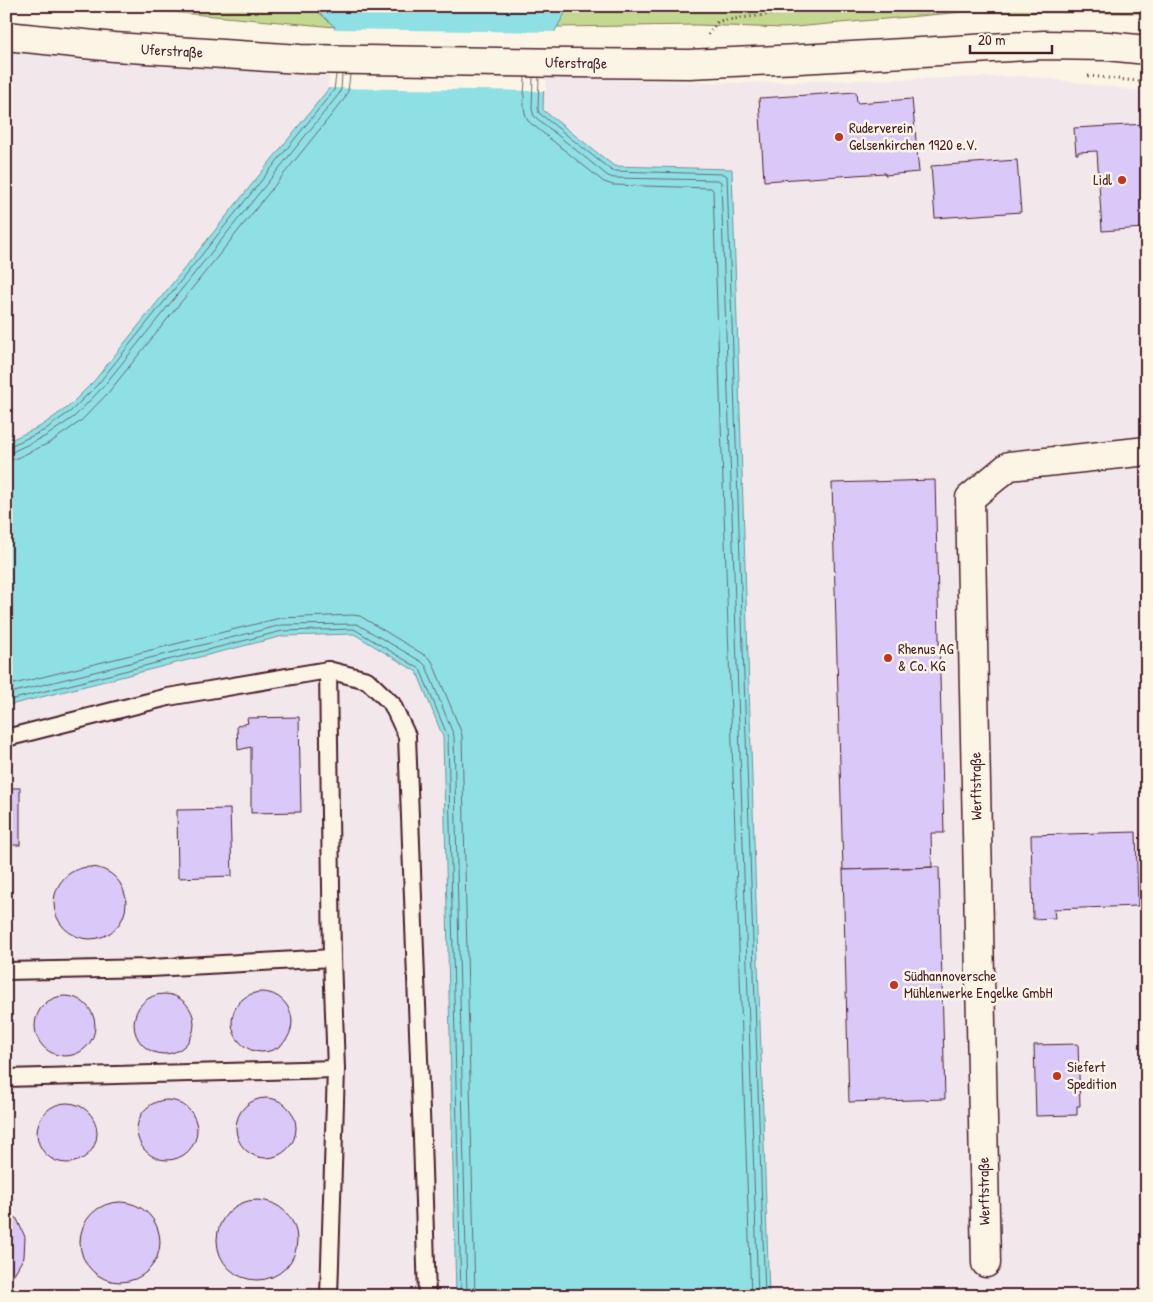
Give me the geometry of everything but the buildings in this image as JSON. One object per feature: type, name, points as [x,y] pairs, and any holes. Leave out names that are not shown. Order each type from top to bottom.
[{"type":"main road","name":"Uferstraße","points":[[6,36],[114,47],[300,59],[571,63],[689,64],[1044,46],[1107,46],[1147,50]]},
{"type":"main road","name":"Werftstraße","points":[[986,1263],[970,498],[1009,466],[1147,451]]},
{"type":"lane","points":[[328,670],[332,958],[336,1069],[329,1296]]},
{"type":"lane","points":[[6,738],[168,697],[328,670],[367,680],[392,704],[407,736],[427,1296]]},
{"type":"lane","points":[[6,970],[151,968],[332,958]]},
{"type":"lane","points":[[6,1078],[336,1069]]},
{"type":"path","points":[[689,64],[718,21],[836,6]]},
{"type":"shaded area","points":[[6,49],[165,66],[740,83],[1029,76],[1147,92],[1147,1296],[6,1296]]},
{"type":"green space","points":[[104,6],[312,6],[335,27]]},
{"type":"green space","points":[[569,6],[1147,6],[1147,13],[963,12],[784,28],[697,25],[557,27]]},
{"type":"water","points":[[312,6],[569,6],[545,49],[543,110],[614,166],[732,169],[769,1296],[456,1296],[443,737],[417,672],[354,634],[283,636],[6,706],[6,442],[41,426],[68,407],[94,381],[330,87],[335,27]]},
{"type":"pier","points":[[332,29],[557,32],[548,49],[546,91],[326,88],[328,86]]},
{"type":"place","name":"Ruderverein Gelsenkirchen 1920 e.V.","points":[[839,137]]},
{"type":"place","name":"Lidl","points":[[1122,180]]},
{"type":"place","name":"Rhenus AG & Co. KG","points":[[888,658]]},
{"type":"place","name":"Südhannoversche Mühlenwerke Engelke GmbH","points":[[894,985]]},
{"type":"place","name":"Siefert Spedition","points":[[1057,1076]]}]
